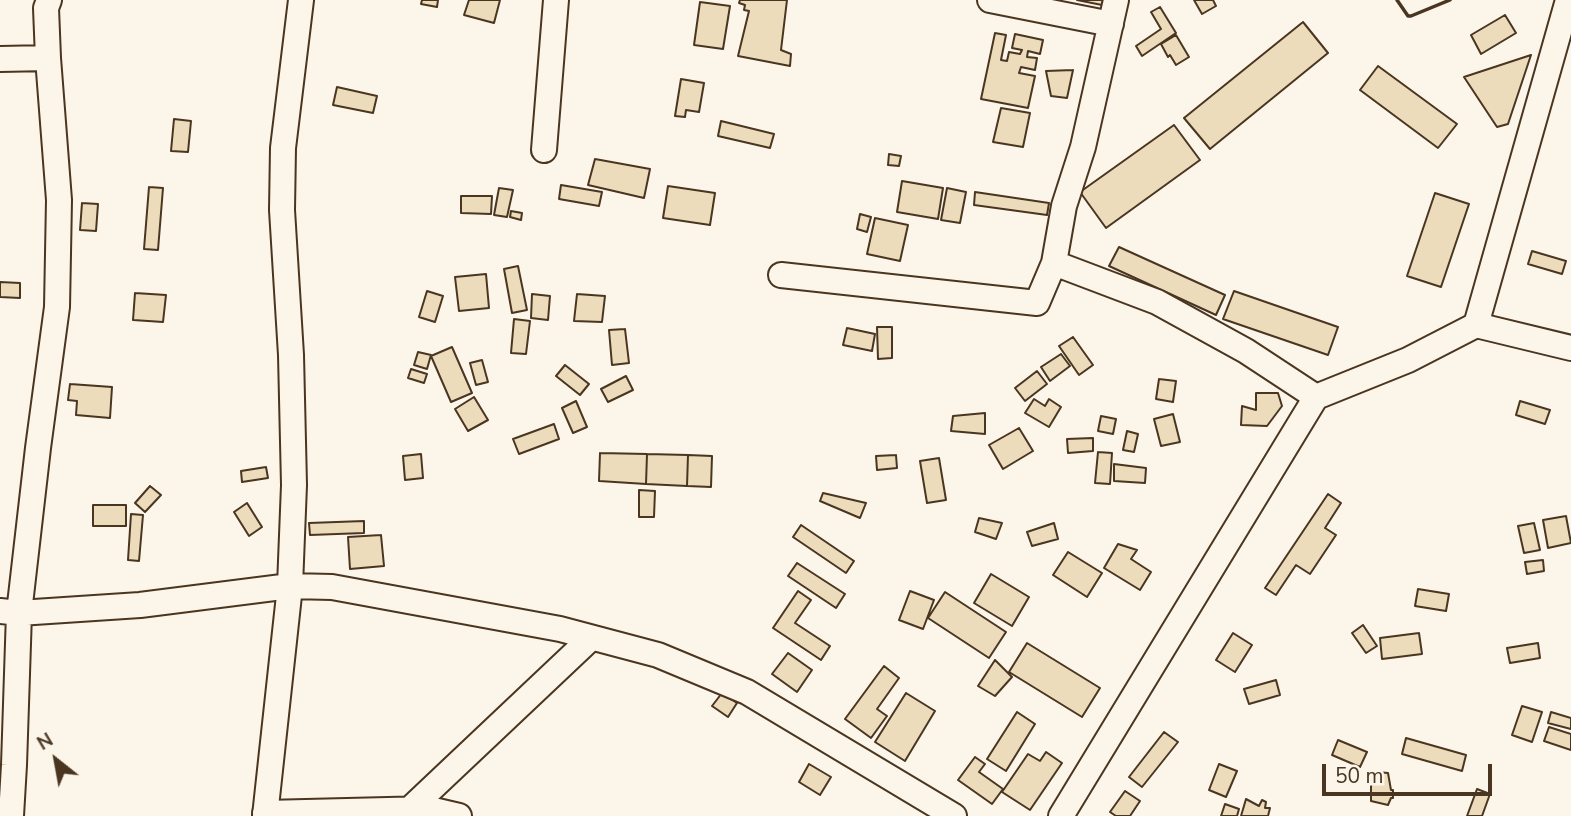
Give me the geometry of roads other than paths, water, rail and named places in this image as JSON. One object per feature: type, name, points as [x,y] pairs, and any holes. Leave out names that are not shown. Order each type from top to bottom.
[{"type":"street","points":[[11,816],[14,765],[10,612],[38,448],[57,307],[59,200],[48,58],[46,8],[50,0]]},
{"type":"street","points":[[301,0],[283,148],[282,210],[291,355],[294,485],[290,586],[265,814],[429,809],[459,816]]},
{"type":"street","points":[[544,150],[556,0]]},
{"type":"street","points":[[781,275],[1038,303],[1054,263],[1064,206],[1083,148],[1114,12],[990,0]]},
{"type":"street","points":[[1476,325],[1568,0]]},
{"type":"street","points":[[0,59],[48,58]]},
{"type":"street","points":[[1054,263],[1157,302],[1246,351],[1316,397]]},
{"type":"street","points":[[1061,816],[1316,397],[1408,360],[1476,325],[1571,348]]},
{"type":"street","points":[[10,612],[140,605],[290,586],[332,587],[560,629],[658,655],[747,692],[954,816]]},
{"type":"street","points":[[410,809],[592,638]]}]
